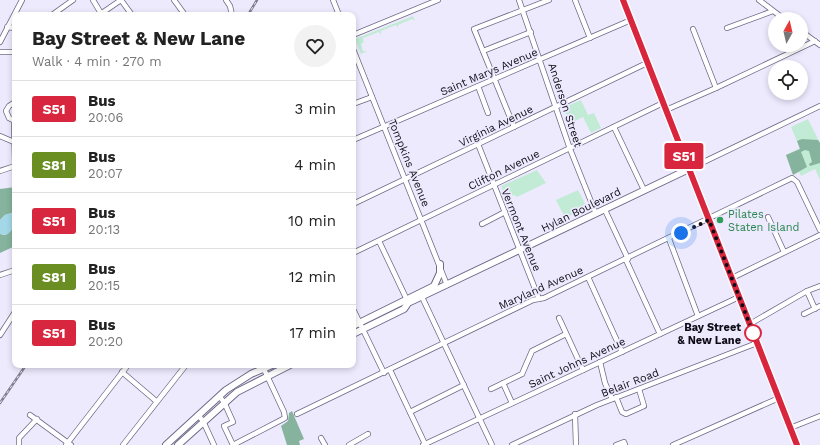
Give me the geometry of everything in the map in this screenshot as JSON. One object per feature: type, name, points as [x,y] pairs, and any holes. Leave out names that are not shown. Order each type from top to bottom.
[{"type":"main road","points":[[623,0],[797,445]]},
{"type":"main road","name":"Hylan Boulevard","points":[[356,325],[422,297],[689,169]]},
{"type":"main road","points":[[408,302],[435,284],[440,273],[440,264]]},
{"type":"main road","name":"Hylan Boulevard","points":[[356,333],[404,309],[408,302]]},
{"type":"main road","points":[[166,445],[219,396],[241,380],[261,368]]},
{"type":"main road","points":[[178,445],[224,402],[243,388],[284,368]]},
{"type":"street","points":[[15,12],[22,0]]},
{"type":"street","points":[[56,12],[73,0]]},
{"type":"street","points":[[93,0],[100,12]]},
{"type":"street","points":[[109,7],[109,5],[116,0]]},
{"type":"street","points":[[103,12],[121,0],[130,12]]},
{"type":"street","points":[[174,0],[183,12]]},
{"type":"street","points":[[226,0],[230,6],[231,12]]},
{"type":"street","points":[[333,0],[338,12]]},
{"type":"street","points":[[356,33],[438,0]]},
{"type":"street","name":"Anderson Street","points":[[519,0],[541,59],[570,149],[596,214]]},
{"type":"street","points":[[514,127],[474,29],[549,0]]},
{"type":"street","points":[[575,0],[590,38]]},
{"type":"street","points":[[759,0],[773,11]]},
{"type":"street","points":[[727,28],[773,11]]},
{"type":"street","points":[[0,42],[12,18]]},
{"type":"street","name":"Saint Marys Avenue","points":[[356,139],[631,20]]},
{"type":"street","points":[[7,27],[12,28]]},
{"type":"street","points":[[693,29],[716,88]]},
{"type":"street","points":[[483,51],[531,32]]},
{"type":"street","points":[[808,36],[820,45]]},
{"type":"street","name":"Clifton Avenue","points":[[356,252],[614,127],[665,106],[716,88],[815,41]]},
{"type":"street","points":[[0,52],[12,52]]},
{"type":"street","name":"Tompkins Avenue","points":[[356,57],[447,284]]},
{"type":"street","name":"Virginia Avenue","points":[[356,203],[648,63]]},
{"type":"street","points":[[478,86],[488,113]]},
{"type":"street","points":[[356,103],[372,97]]},
{"type":"street","points":[[12,104],[6,111],[9,118],[12,119]]},
{"type":"street","name":"Hylan Boulevard","points":[[689,169],[820,106]]},
{"type":"street","points":[[614,127],[644,190]]},
{"type":"street","points":[[0,136],[12,141]]},
{"type":"street","name":"Vermont Avenue","points":[[478,144],[539,299]]},
{"type":"street","points":[[0,171],[12,167]]},
{"type":"street","name":"Maryland Avenue","points":[[297,414],[533,300],[544,298],[709,220],[792,178],[797,182],[820,230]]},
{"type":"street","points":[[605,210],[660,334]]},
{"type":"street","points":[[482,224],[505,212]]},
{"type":"street","points":[[768,217],[784,252]]},
{"type":"street","points":[[732,278],[820,235]]},
{"type":"street","points":[[669,239],[698,316]]},
{"type":"street","points":[[379,241],[408,302]]},
{"type":"street","points":[[0,275],[12,271]]},
{"type":"street","points":[[588,277],[622,352]]},
{"type":"street","points":[[750,324],[807,291],[820,286]]},
{"type":"street","points":[[807,291],[815,308]]},
{"type":"street","points":[[422,297],[492,445]]},
{"type":"street","name":"Saint Johns Avenue","points":[[424,445],[739,297]]},
{"type":"street","points":[[804,314],[820,306]]},
{"type":"street","points":[[356,315],[384,373]]},
{"type":"street","points":[[0,335],[12,317]]},
{"type":"street","points":[[559,318],[584,370]]},
{"type":"street","points":[[491,389],[522,374],[532,351],[566,334]]},
{"type":"street","name":"Belair Road","points":[[512,445],[575,414],[757,343]]},
{"type":"street","points":[[600,362],[602,375],[622,412],[626,414],[644,406],[639,389]]},
{"type":"street","points":[[30,415],[68,444],[125,368]]},
{"type":"street","points":[[123,445],[156,401],[184,368]]},
{"type":"street","points":[[219,396],[224,402],[233,422],[224,426],[233,445],[283,420],[285,416],[264,368]]},
{"type":"street","points":[[390,370],[424,445]]},
{"type":"street","points":[[122,372],[156,401]]},
{"type":"street","points":[[503,383],[512,404]]},
{"type":"street","points":[[410,412],[464,386]]},
{"type":"street","points":[[673,445],[778,398]]},
{"type":"street","points":[[575,414],[576,445]]},
{"type":"street","points":[[198,415],[203,421],[214,445]]},
{"type":"street","points":[[790,428],[820,416]]},
{"type":"street","points":[[20,445],[19,438],[37,419]]},
{"type":"street","points":[[349,445],[368,434]]},
{"type":"street","points":[[322,438],[324,445]]},
{"type":"street","points":[[616,445],[624,442],[625,445]]},
{"type":"green space","points":[[413,16],[415,21],[412,19],[398,25],[398,28],[396,25],[381,31],[381,35],[379,32],[363,38],[364,42],[361,44],[363,51],[367,51],[361,54],[356,39]]},
{"type":"green space","points":[[581,100],[588,115],[594,113],[601,128],[591,133],[583,117],[570,124],[563,108]]},
{"type":"green space","points":[[808,119],[820,143],[820,180],[815,169],[801,176],[799,172],[793,175],[786,155],[800,148],[791,127]]},
{"type":"green space","points":[[802,139],[818,140],[820,143],[820,163],[810,166],[809,164],[812,162],[809,151],[805,150],[801,152],[807,167],[793,175],[786,155],[800,149],[797,141]]},
{"type":"green space","points":[[537,170],[546,183],[517,197],[514,195],[506,198],[501,186]]},
{"type":"green space","points":[[12,187],[12,213],[5,215],[0,220],[0,189]]},
{"type":"green space","points":[[578,190],[587,207],[565,218],[556,200]]},
{"type":"green space","points":[[12,228],[12,247],[0,253],[0,234],[5,235]]},
{"type":"green space","points":[[292,411],[304,439],[299,441],[300,445],[287,445],[281,426],[288,421],[289,413]]},
{"type":"water","points":[[12,213],[12,230],[6,235],[0,234],[0,220],[5,215]]},
{"type":"railway","points":[[250,12],[257,0]]},
{"type":"railway","points":[[0,403],[24,368]]},
{"type":"bus line","name":"S51","points":[[623,0],[797,445]]},
{"type":"place","name":"Pilates Staten Island","points":[[720,220]]},
{"type":"place","name":"Bay Street & New Lane","points":[[753,333]]},
{"type":"route","points":[[681,233],[709,220],[754,335],[753,333]]}]
